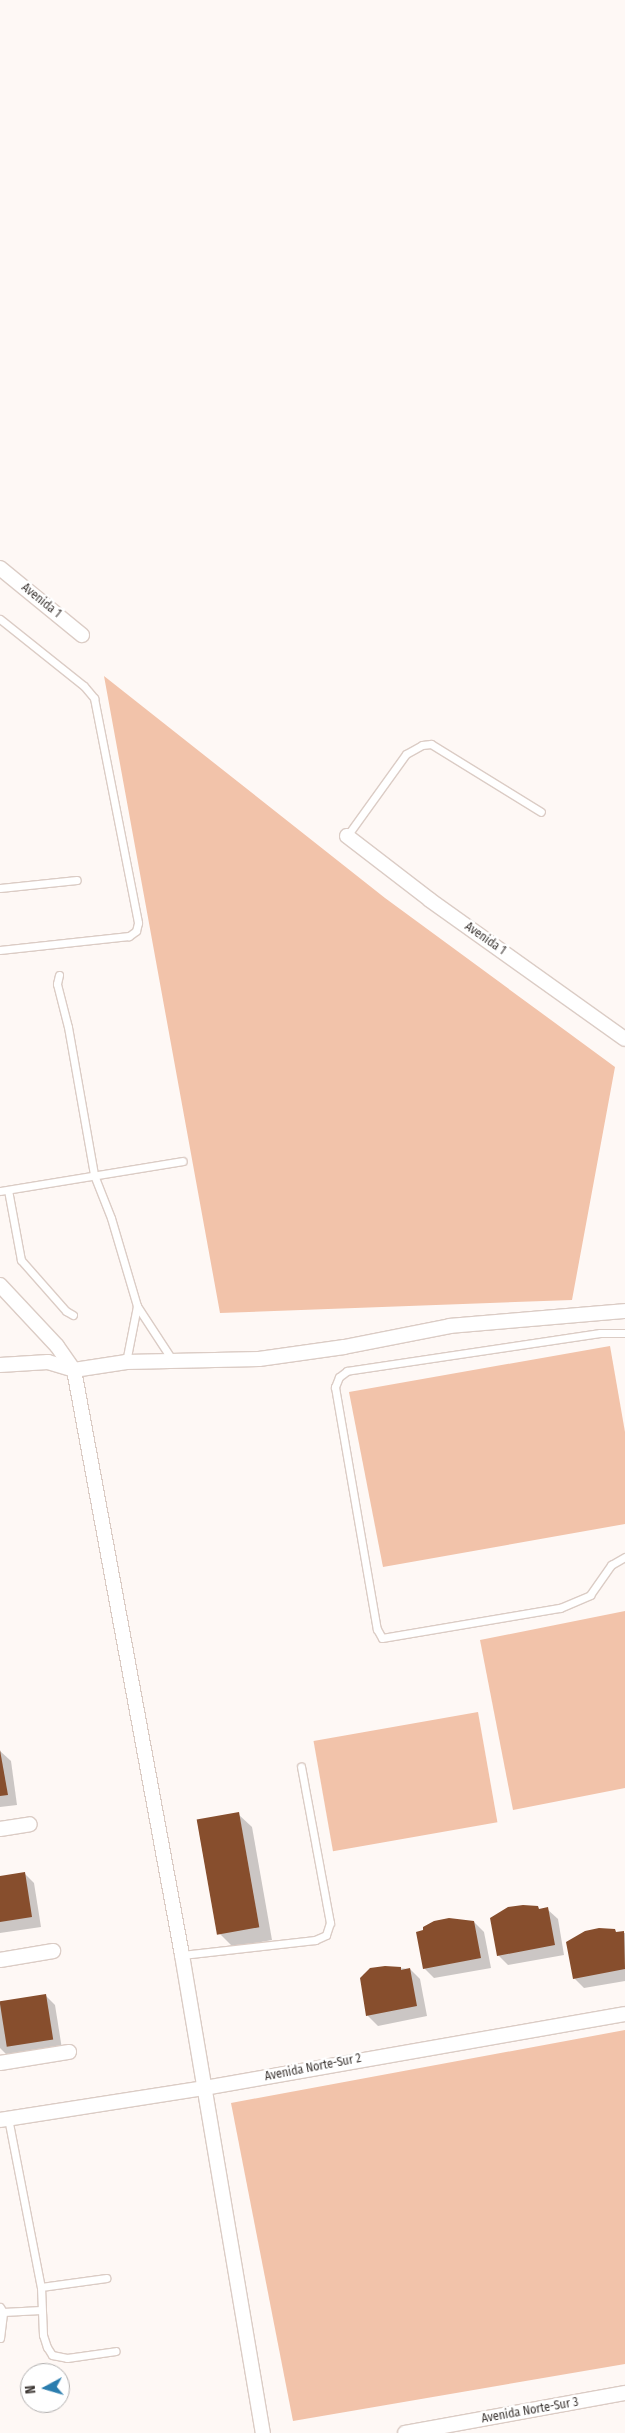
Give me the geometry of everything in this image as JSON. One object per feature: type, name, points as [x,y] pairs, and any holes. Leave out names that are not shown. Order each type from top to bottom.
[{"type":"street","name":"Avenida 1","points":[[0,568],[82,634]]},
{"type":"street","name":"Avenida 1","points":[[348,836],[430,900],[625,1039]]},
{"type":"street","points":[[0,1286],[57,1346],[74,1370],[182,1955],[263,2433]]},
{"type":"street","points":[[0,1365],[48,1362],[74,1370],[126,1362],[173,1362],[282,1356],[450,1326],[625,1311]]},
{"type":"street","points":[[0,1829],[30,1824]]},
{"type":"street","points":[[0,1960],[53,1951]]},
{"type":"street","name":"Avenida Norte-Sur 2","points":[[4,2119],[204,2088],[625,2014]]},
{"type":"street","points":[[0,2063],[69,2052]]},
{"type":"street","name":"Avenida Norte-Sur 3","points":[[405,2433],[625,2393]]},
{"type":"lane","points":[[0,619],[94,698],[138,923],[136,932],[129,936],[0,950]]},
{"type":"lane","points":[[348,836],[406,754],[422,745],[431,744],[541,812]]},
{"type":"lane","points":[[0,888],[77,880]]},
{"type":"lane","points":[[59,976],[57,984],[68,1027],[94,1175],[137,1306],[173,1362]]},
{"type":"lane","points":[[72,1315],[66,1311],[21,1260],[4,1190],[183,1161]]},
{"type":"lane","points":[[126,1362],[137,1306]]},
{"type":"lane","points":[[625,1333],[600,1333],[347,1371],[339,1377],[335,1387],[377,1629],[382,1638],[560,1608],[590,1594],[611,1565],[625,1557]]},
{"type":"lane","points":[[182,1955],[315,1940],[326,1935],[330,1923],[301,1767]]},
{"type":"lane","points":[[4,2119],[41,2287],[43,2335],[52,2355],[67,2358],[116,2350]]},
{"type":"lane","points":[[41,2287],[106,2278]]},
{"type":"lane","points":[[0,2338],[1,2310],[41,2310]]},
{"type":"shaded area","points":[[104,676],[385,898],[615,1067],[572,1300],[220,1313]]},
{"type":"shaded area","points":[[610,1346],[625,1432],[625,1524],[383,1567],[349,1392]]},
{"type":"shaded area","points":[[625,1611],[625,1788],[513,1810],[480,1640]]},
{"type":"shaded area","points":[[478,1712],[497,1822],[333,1851],[314,1741]]},
{"type":"shaded area","points":[[625,2030],[625,2364],[293,2421],[231,2103]]},
{"type":"building","points":[[0,1750],[8,1795],[0,1796]]},
{"type":"building","points":[[239,1812],[259,1927],[217,1935],[197,1819]]},
{"type":"building","points":[[25,1872],[32,1917],[0,1922],[0,1876]]},
{"type":"building","points":[[538,1906],[539,1909],[548,1907],[555,1945],[497,1956],[490,1918],[508,1907]]},
{"type":"building","points":[[449,1918],[474,1921],[481,1958],[423,1969],[416,1932],[423,1930],[423,1927],[434,1921]]},
{"type":"building","points":[[599,1928],[615,1929],[616,1932],[624,1931],[625,1969],[573,1979],[566,1942],[585,1931]]},
{"type":"building","points":[[385,1966],[401,1967],[401,1970],[410,1968],[417,2006],[366,2016],[360,1978],[370,1968]]},
{"type":"building","points":[[46,1994],[53,2039],[7,2047],[0,2001]]}]
